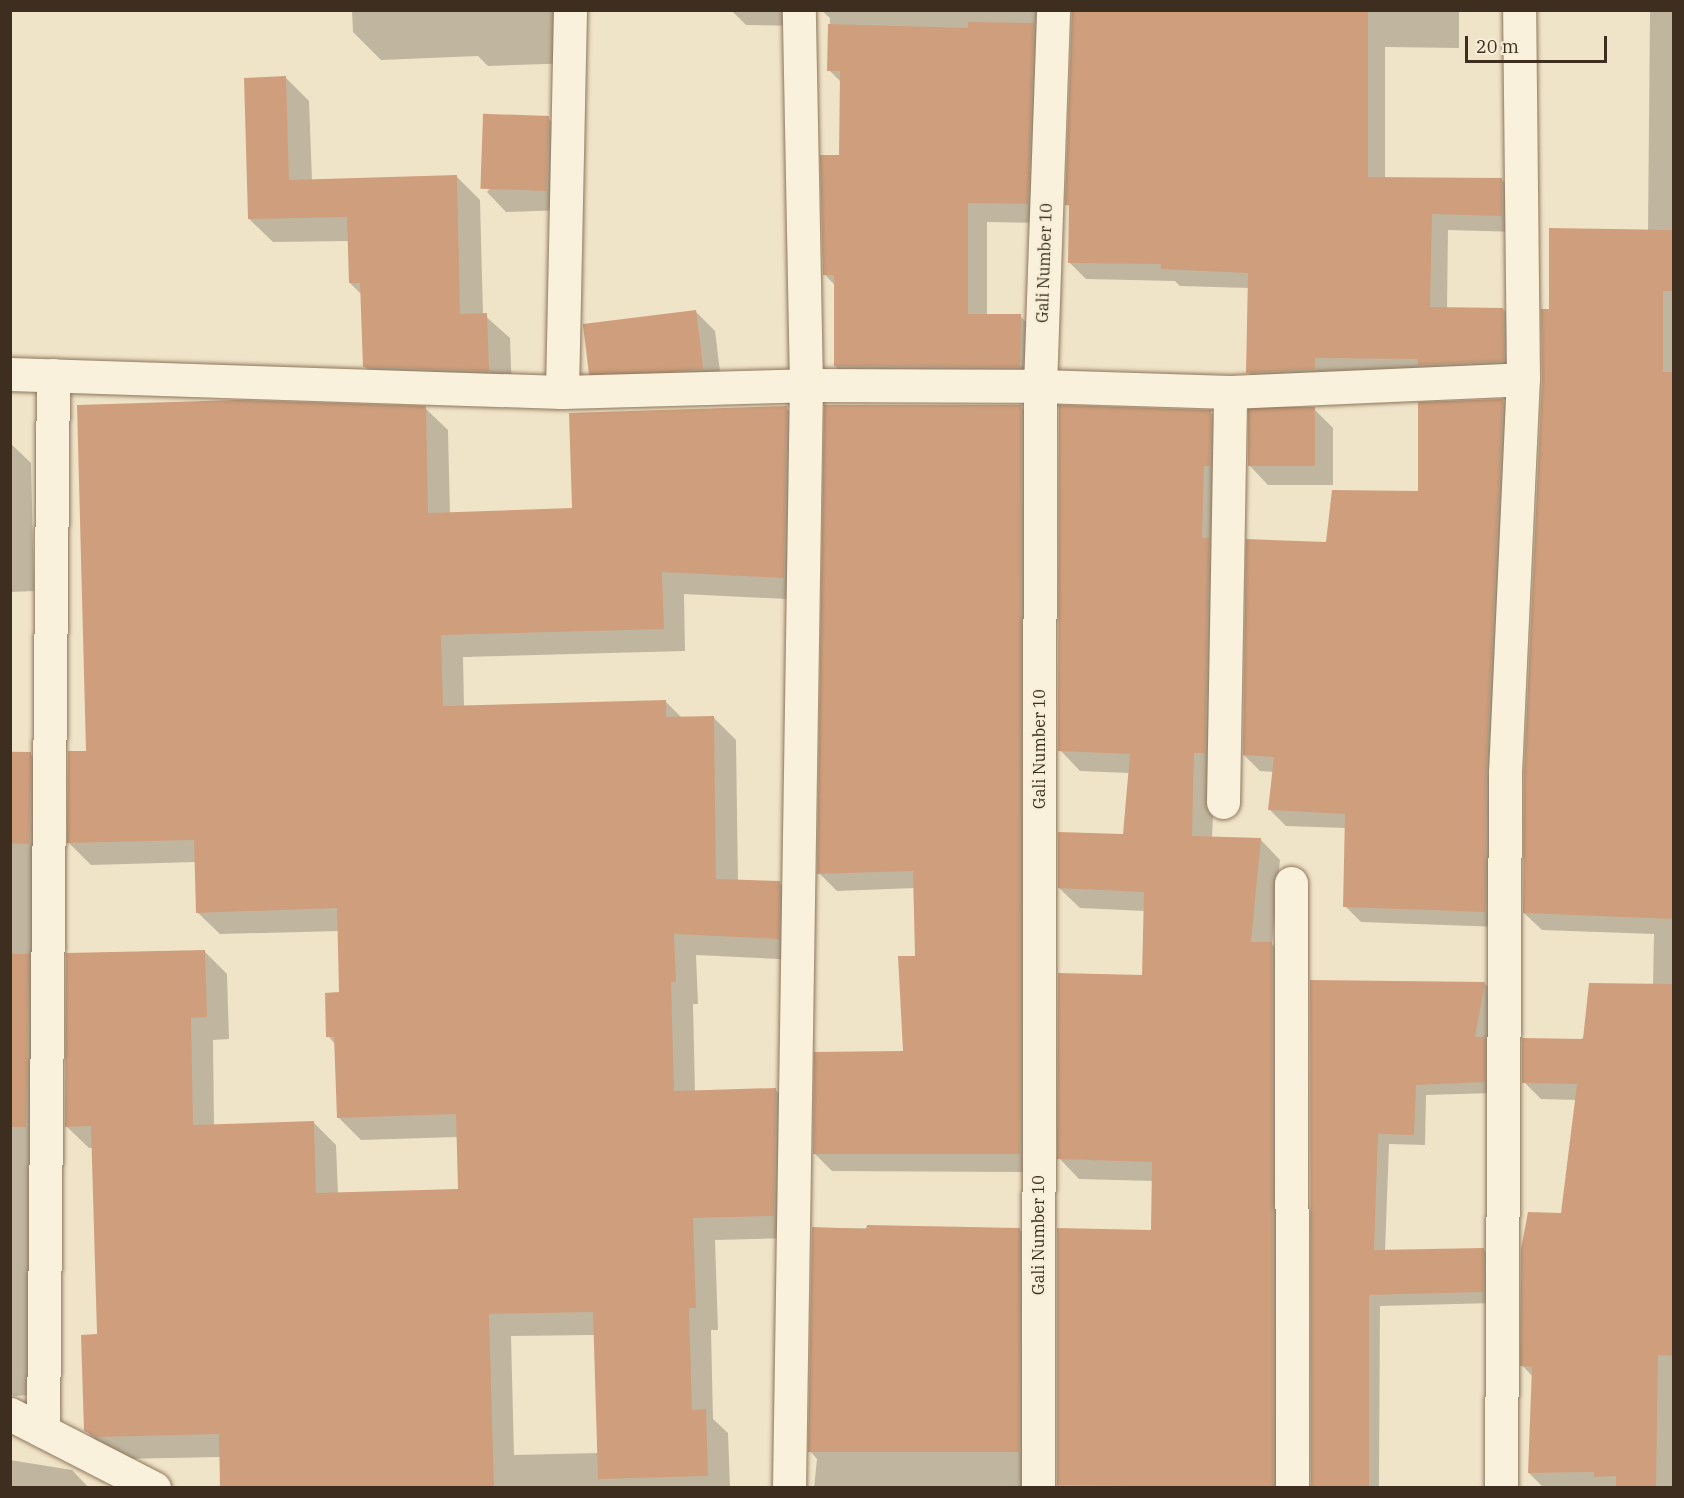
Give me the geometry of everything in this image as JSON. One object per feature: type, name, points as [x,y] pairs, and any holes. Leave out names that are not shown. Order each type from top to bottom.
[{"type":"street","points":[[562,392],[570,10]]},
{"type":"street","points":[[789,1488],[806,385],[799,10]]},
{"type":"street","name":"Gali Number 10","points":[[1038,1488],[1040,386],[1053,10]]},
{"type":"street","points":[[1502,1488],[1505,773],[1523,380],[1519,10]]},
{"type":"street","points":[[10,374],[562,392],[806,385],[1040,386],[1230,392],[1523,380]]},
{"type":"street","points":[[43,1431],[53,375]]},
{"type":"street","points":[[1223,802],[1230,392]]},
{"type":"street","points":[[1291,883],[1292,1488]]},
{"type":"street","points":[[10,1414],[154,1488]]},
{"type":"building","points":[[1072,10],[1368,10],[1368,177],[1502,178],[1502,216],[1432,214],[1430,307],[1503,308],[1504,361],[1418,365],[1418,359],[1315,358],[1315,369],[1246,373],[1248,273],[1161,269],[1161,264],[1068,263],[1069,205],[1065,205]]},
{"type":"building","points":[[968,22],[1034,23],[1028,204],[968,203],[968,314],[1021,314],[1020,367],[834,366],[834,275],[823,275],[820,155],[839,155],[840,71],[827,71],[828,24],[968,28]]},
{"type":"building","points":[[286,76],[289,180],[457,175],[460,314],[487,313],[489,371],[363,367],[360,283],[349,283],[347,217],[248,219],[244,78]]},
{"type":"building","points":[[483,114],[549,116],[546,191],[480,189]]},
{"type":"building","points":[[1549,228],[1674,230],[1674,291],[1663,291],[1663,372],[1674,372],[1674,919],[1523,913],[1524,773],[1542,380],[1541,309],[1549,309]]},
{"type":"building","points":[[696,310],[703,369],[590,382],[583,324]]},
{"type":"building","points":[[1503,399],[1486,773],[1485,912],[1343,907],[1345,814],[1268,810],[1274,757],[1243,755],[1246,539],[1326,542],[1332,490],[1418,491],[1418,402]]},
{"type":"building","points":[[237,400],[426,406],[428,513],[572,508],[569,413],[787,406],[784,578],[662,572],[664,629],[441,635],[443,706],[666,700],[666,717],[714,716],[716,879],[780,881],[779,939],[674,934],[676,982],[671,982],[674,1091],[776,1088],[774,1216],[693,1218],[696,1308],[689,1308],[692,1410],[706,1409],[708,1476],[598,1479],[593,1312],[489,1314],[494,1488],[220,1488],[219,1434],[97,1437],[84,1431],[81,1335],[97,1334],[91,1126],[65,1127],[66,953],[205,950],[207,1017],[191,1018],[193,1125],[314,1121],[316,1193],[458,1189],[456,1114],[337,1118],[334,1037],[326,1037],[325,993],[339,992],[337,908],[196,913],[194,840],[67,843],[68,751],[86,751],[77,405]]},
{"type":"building","points":[[824,405],[1021,405],[1020,1154],[813,1154],[814,1052],[903,1051],[898,956],[915,956],[913,871],[817,874]]},
{"type":"building","points":[[1059,405],[1211,410],[1210,466],[1204,466],[1202,538],[1209,538],[1205,753],[1194,753],[1192,836],[1261,838],[1251,942],[1272,942],[1273,1488],[1057,1485],[1057,1228],[1151,1230],[1152,1162],[1057,1159],[1058,973],[1142,975],[1144,892],[1058,888],[1058,832],[1123,834],[1130,754],[1058,751]]},
{"type":"building","points":[[1248,407],[1315,407],[1315,466],[1248,466]]},
{"type":"building","points":[[10,752],[31,752],[29,844],[10,844]]},
{"type":"building","points":[[10,954],[29,954],[26,1127],[10,1127]]},
{"type":"building","points":[[1310,980],[1485,982],[1475,1037],[1485,1037],[1485,1082],[1416,1085],[1414,1135],[1378,1134],[1374,1250],[1484,1248],[1483,1292],[1369,1295],[1369,1488],[1311,1488]]},
{"type":"building","points":[[1589,983],[1674,984],[1674,1356],[1658,1355],[1656,1488],[1616,1488],[1616,1476],[1594,1477],[1594,1472],[1528,1473],[1532,1367],[1520,1366],[1521,1249],[1528,1212],[1561,1213],[1577,1084],[1522,1083],[1522,1038],[1583,1039]]},
{"type":"building","points":[[867,1225],[1020,1228],[1019,1452],[808,1452],[812,1227],[866,1229]]}]
